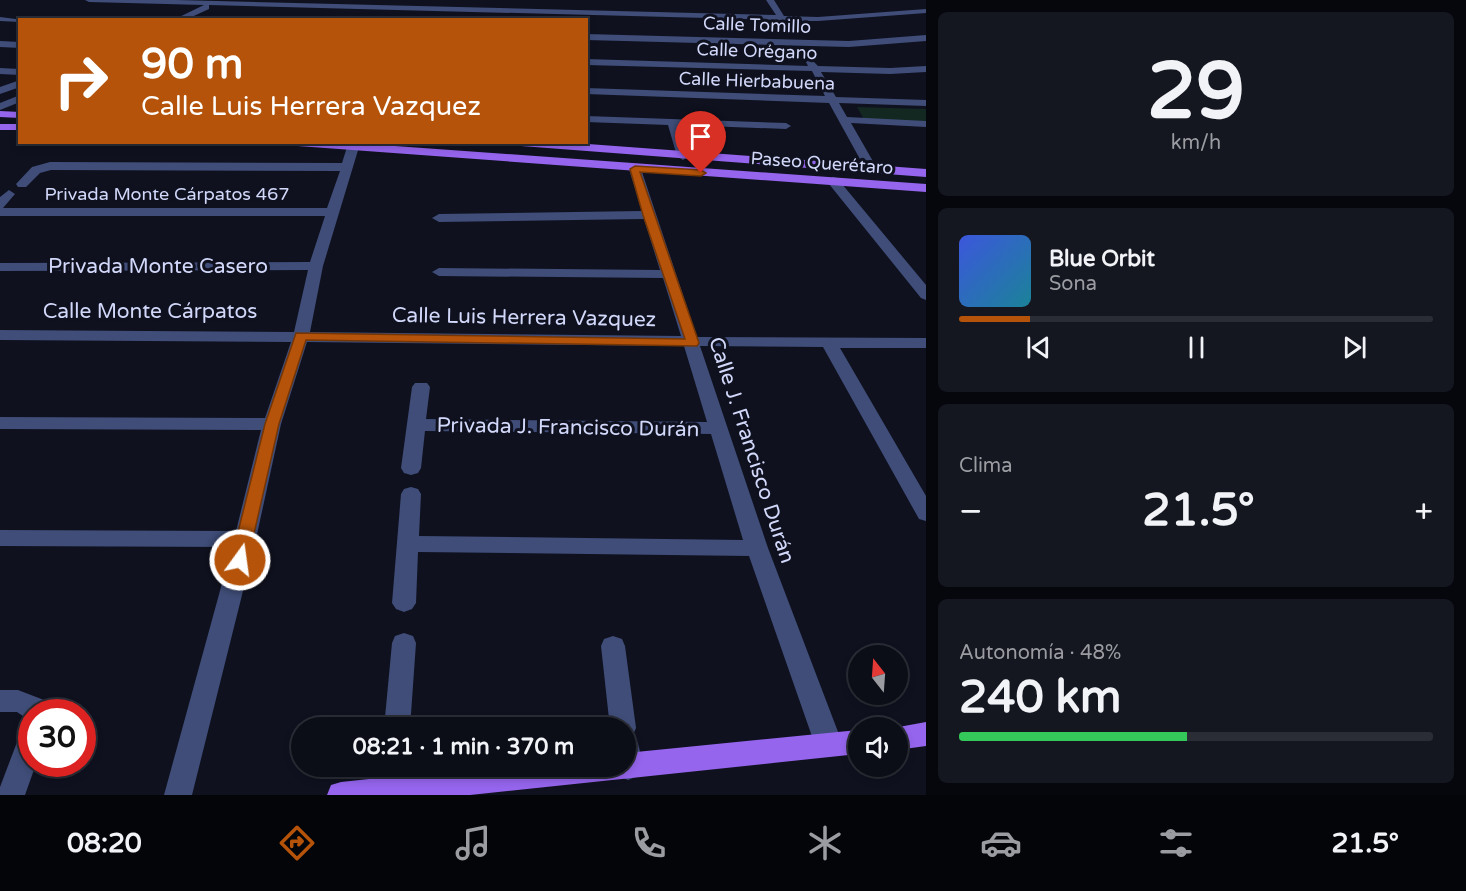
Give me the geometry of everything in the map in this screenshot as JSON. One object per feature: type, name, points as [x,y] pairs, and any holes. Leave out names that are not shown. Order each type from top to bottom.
[{"type":"main road","points":[[0,114],[18,115]]},
{"type":"main road","points":[[0,127],[18,127]]},
{"type":"main road","name":"Paseo Querétaro","points":[[312,144],[635,169],[926,188]]},
{"type":"main road","name":"Paseo Querétaro","points":[[533,144],[926,173]]},
{"type":"main road","points":[[908,736],[926,734]]},
{"type":"main road","points":[[636,756],[848,743]]},
{"type":"main road","points":[[341,795],[393,778]]},
{"type":"street","points":[[89,0],[215,4],[247,1],[518,15],[818,19],[926,11]]},
{"type":"street","points":[[518,15],[522,0]]},
{"type":"street","points":[[770,0],[834,100],[872,170]]},
{"type":"street","points":[[227,12],[247,1]]},
{"type":"street","points":[[198,18],[228,2]]},
{"type":"street","points":[[182,18],[215,4]]},
{"type":"street","points":[[0,19],[18,20]]},
{"type":"street","name":"Calle Tomillo","points":[[588,37],[849,44],[926,38]]},
{"type":"street","points":[[0,44],[18,45]]},
{"type":"street","name":"Calle Orégano","points":[[588,62],[890,71],[926,69]]},
{"type":"street","points":[[0,71],[18,72]]},
{"type":"street","points":[[0,91],[18,84]]},
{"type":"street","points":[[0,98],[18,91]]},
{"type":"street","name":"Calle Hierbabuena","points":[[588,91],[926,103]]},
{"type":"street","points":[[0,107],[18,99]]},
{"type":"street","points":[[588,119],[786,126]]},
{"type":"street","points":[[846,120],[926,124]]},
{"type":"street","points":[[672,122],[683,156]]},
{"type":"street","points":[[178,795],[245,539],[272,424],[301,336],[316,266],[353,147]]},
{"type":"street","points":[[22,184],[36,170],[50,166],[347,167]]},
{"type":"street","name":"Calle J. Francisco Durán","points":[[635,169],[648,215],[693,343],[757,548],[829,745]]},
{"type":"street","points":[[833,181],[926,295]]},
{"type":"street","name":"Privada Monte Cárpatos 467","points":[[0,212],[333,212]]},
{"type":"street","points":[[439,217],[648,215]]},
{"type":"street","name":"Privada Monte Casero","points":[[0,267],[316,266]]},
{"type":"street","points":[[438,272],[668,274]]},
{"type":"street","name":"Calle Monte Cárpatos","points":[[0,335],[301,336]]},
{"type":"street","name":"Calle Luis Herrera Vazquez","points":[[301,336],[693,343],[926,343]]},
{"type":"street","points":[[829,343],[926,514]]},
{"type":"street","name":"Privada J. Francisco Durán","points":[[411,468],[421,387]]},
{"type":"street","points":[[0,423],[272,424]]},
{"type":"street","name":"Privada J. Francisco Durán","points":[[417,425],[720,428]]},
{"type":"street","points":[[404,603],[411,494]]},
{"type":"street","points":[[0,538],[245,539]]},
{"type":"street","points":[[407,544],[757,548]]},
{"type":"street","points":[[398,717],[404,643]]},
{"type":"street","points":[[613,646],[622,717]]},
{"type":"street","points":[[0,701],[18,701]]},
{"type":"street","points":[[11,795],[18,776]]},
{"type":"green space","points":[[857,107],[926,109],[926,122],[864,119]]},
{"type":"route","points":[[240,560],[272,424],[301,336],[693,343],[648,215],[635,169],[701,173]]}]
